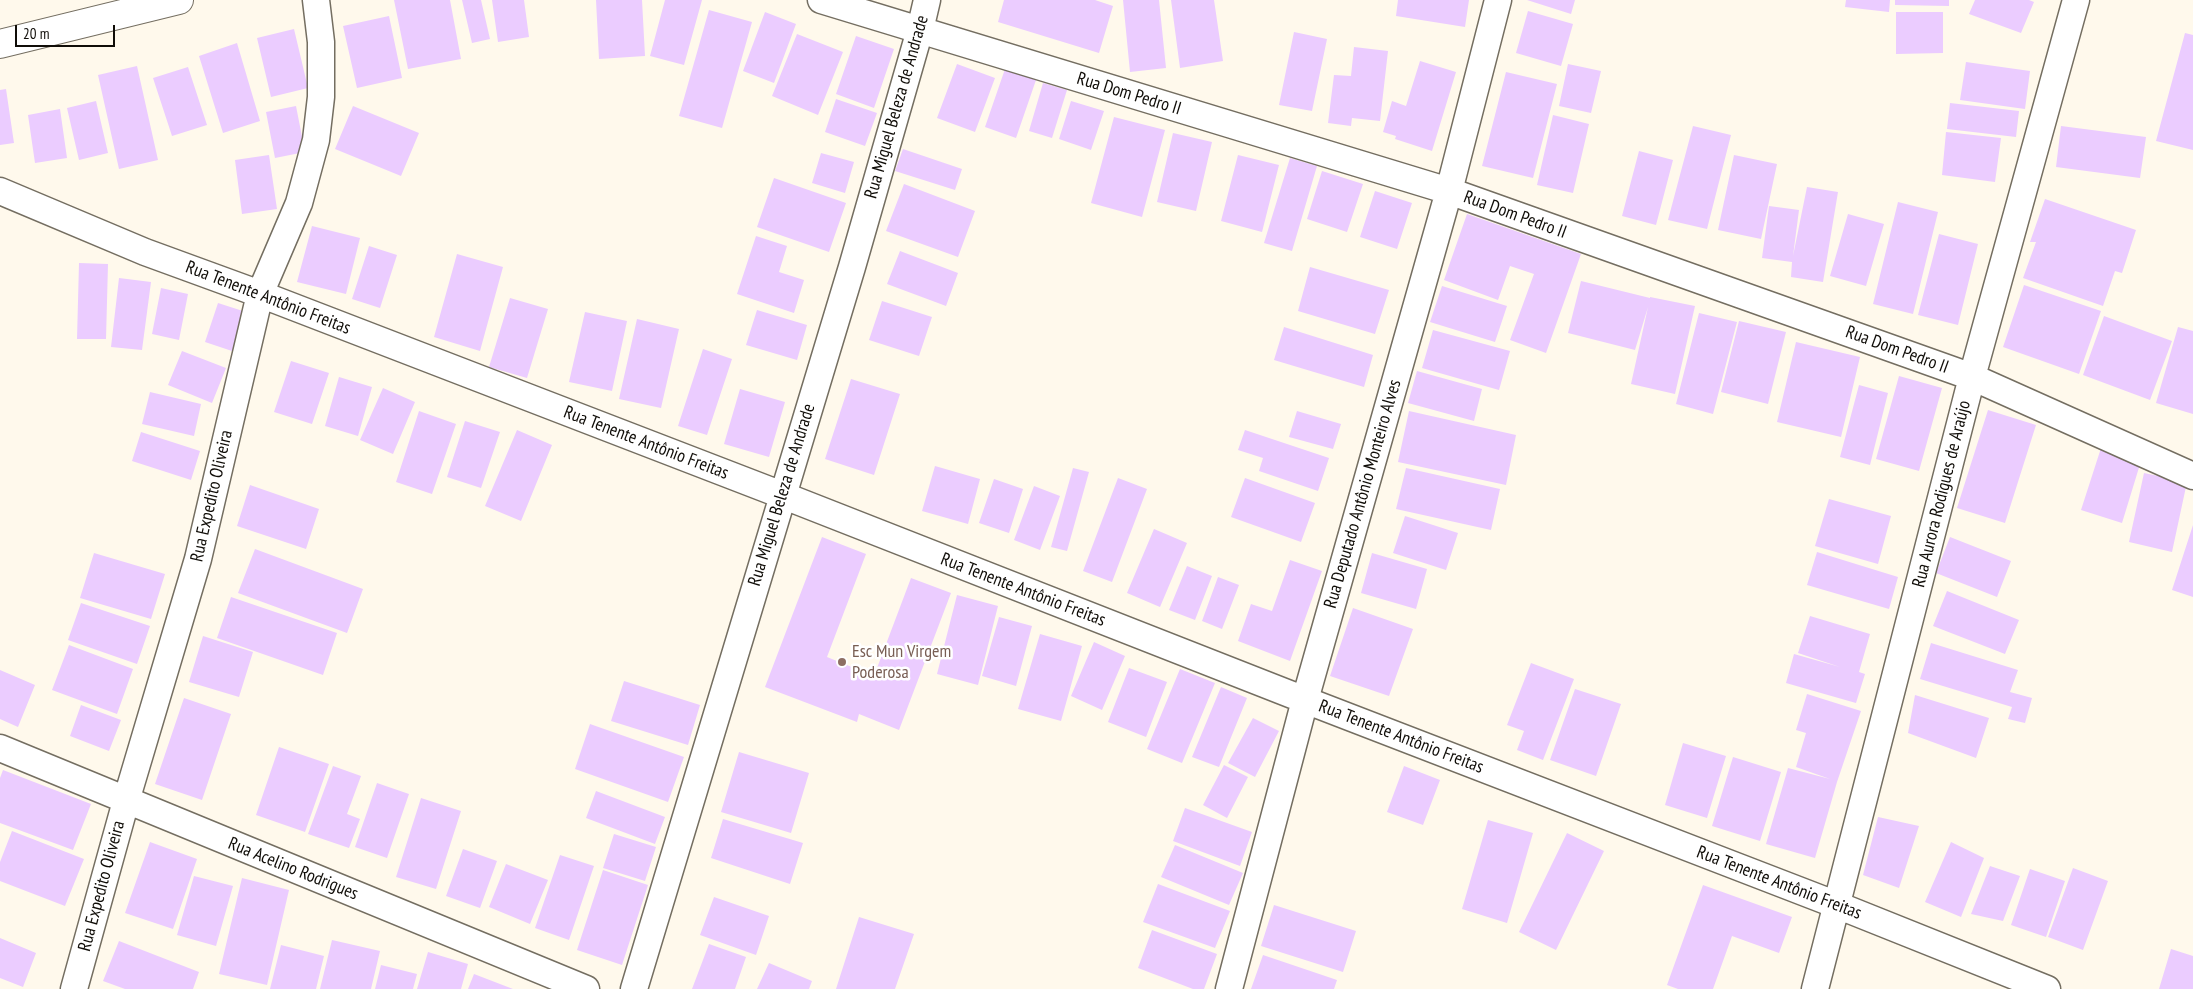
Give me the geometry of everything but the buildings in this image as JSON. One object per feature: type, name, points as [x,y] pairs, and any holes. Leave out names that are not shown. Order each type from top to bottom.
[{"type":"main road","points":[[0,44],[179,0]]},
{"type":"street","name":"Rua Expedito Oliveira","points":[[74,989],[126,801],[198,559],[260,294],[299,203],[316,140],[321,98],[321,42],[316,0]]},
{"type":"street","name":"Rua Dom Pedro II","points":[[821,0],[1448,192],[1972,377],[2193,476]]},
{"type":"street","name":"Rua Miguel Beleza de Andrade","points":[[634,989],[852,266],[927,0]]},
{"type":"street","name":"Rua Deputado Antônio Monteiro Alves","points":[[1228,989],[1305,700],[1448,192],[1498,0]]},
{"type":"street","name":"Rua Aurora Rodigues de Araújo","points":[[1815,989],[1972,377],[2076,0]]},
{"type":"street","name":"Rua Tenente Antônio Freitas","points":[[0,192],[144,252],[260,294],[782,495],[1305,700],[1837,905],[2047,989]]},
{"type":"street","name":"Rua Acelino Rodrigues","points":[[0,748],[586,989]]},
{"type":"place","name":"Esc Mun Virgem Poderosa","points":[[842,662]]}]
